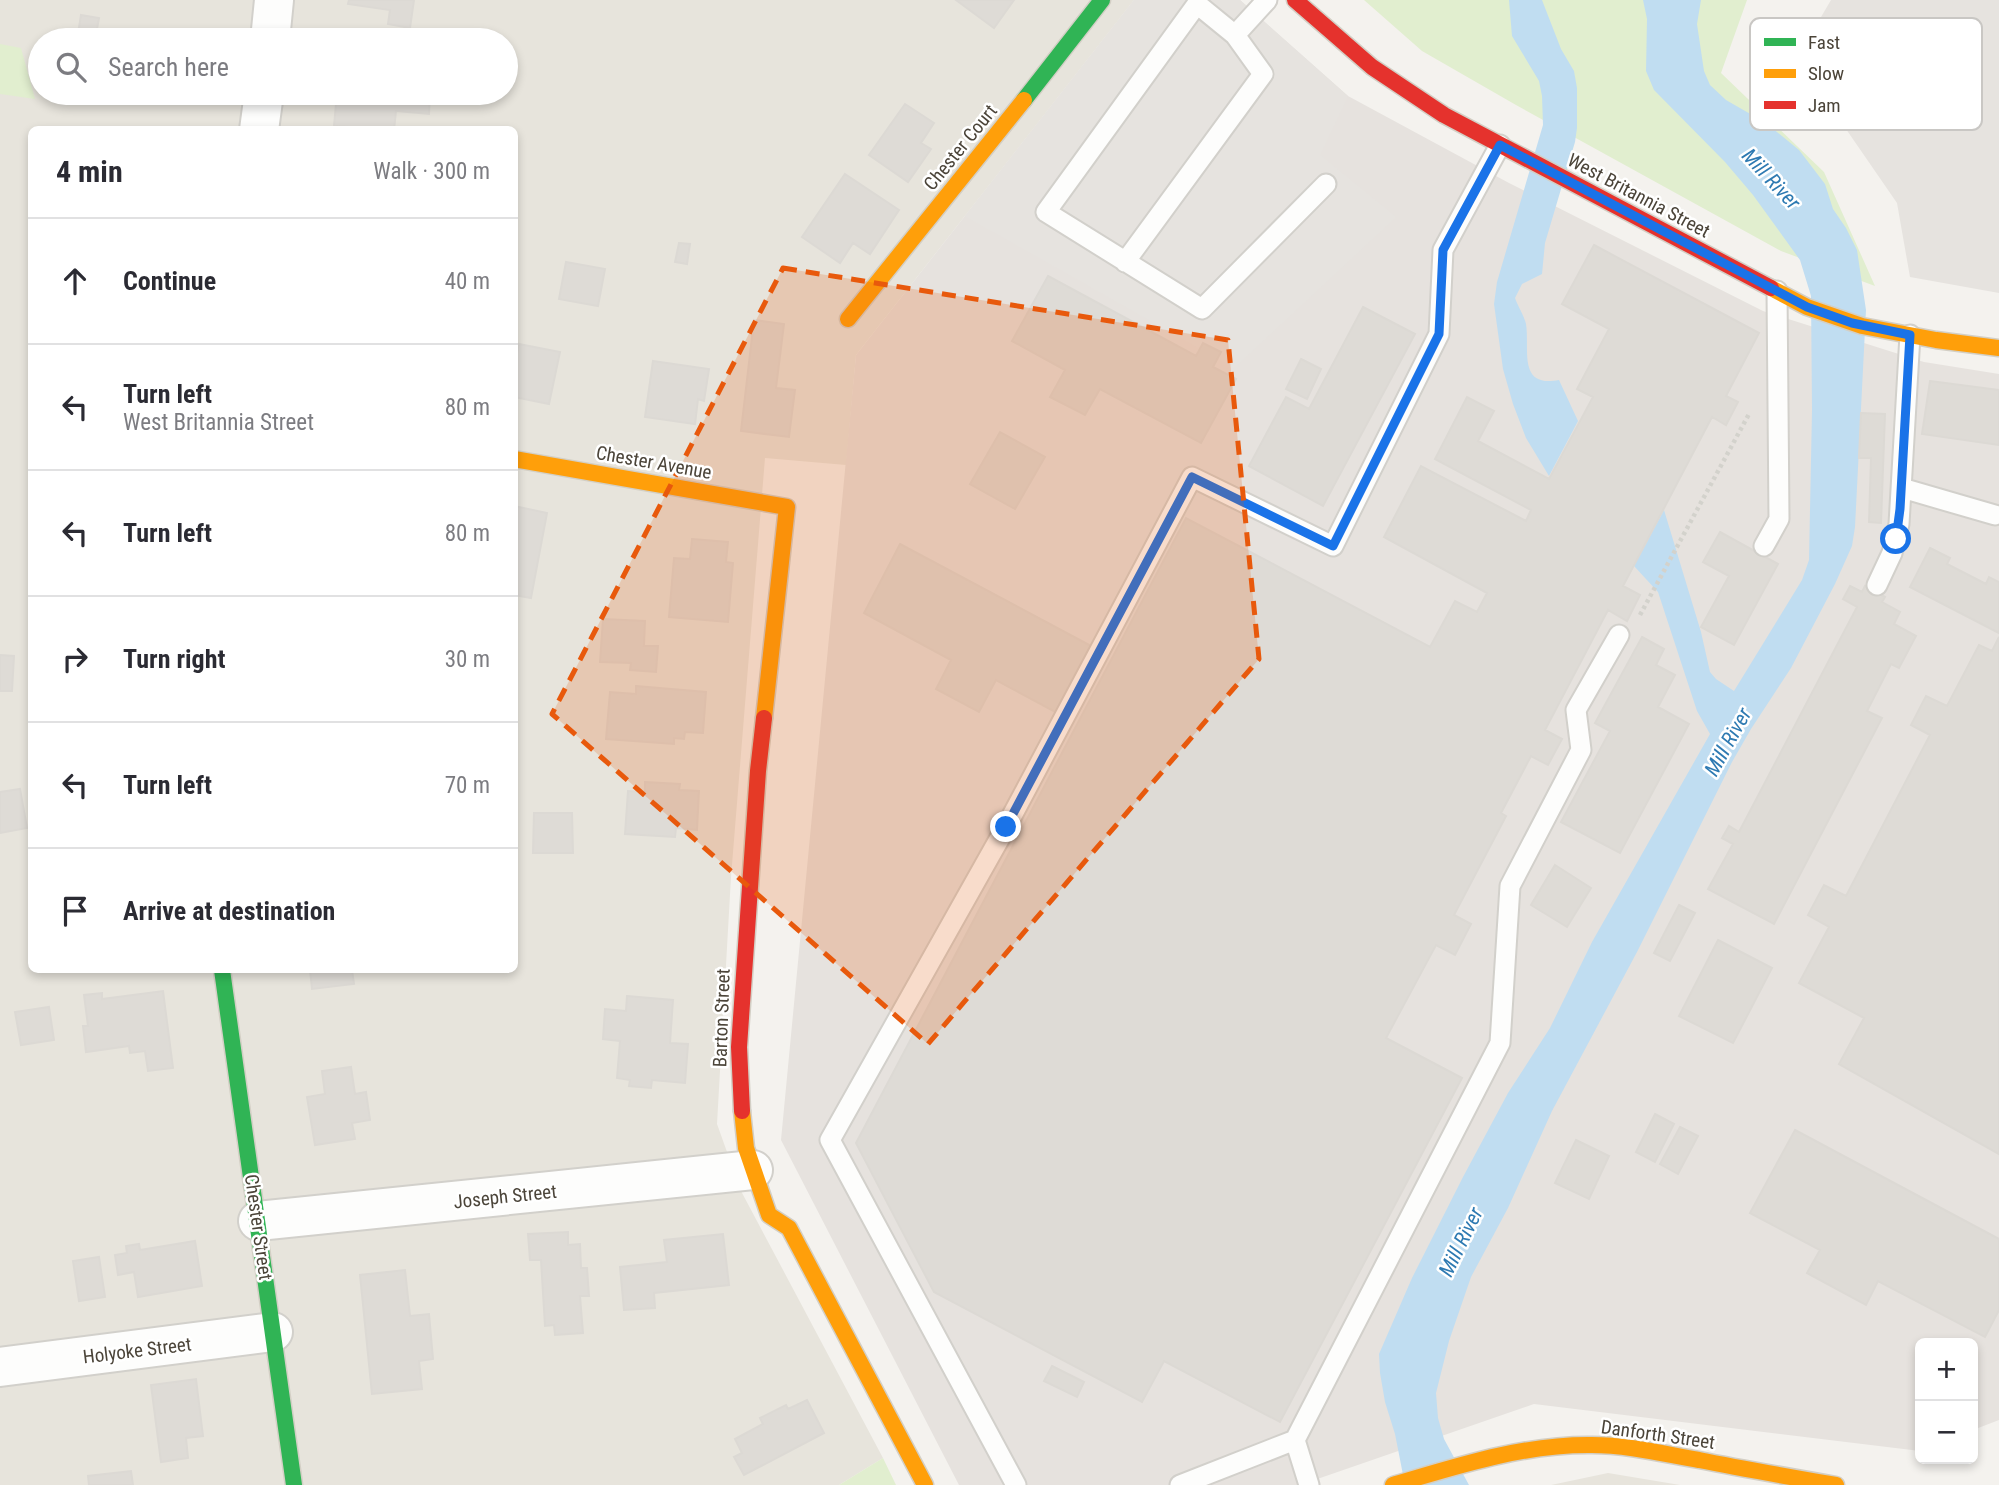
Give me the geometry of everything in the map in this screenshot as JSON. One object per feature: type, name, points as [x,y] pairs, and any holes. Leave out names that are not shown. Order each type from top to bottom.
[{"type":"street","points":[[271,28],[274,0]]},
{"type":"street","name":"Chester Court","points":[[848,319],[1102,0]]},
{"type":"street","name":"West Britannia Street","points":[[1295,0],[1390,80],[1444,115],[1780,293],[1842,320],[1887,331],[1999,348]]},
{"type":"street","points":[[260,126],[263,105]]},
{"type":"street","name":"Chester Avenue","points":[[518,460],[787,507]]},
{"type":"street","name":"Barton Street","points":[[787,507],[758,771],[739,1047],[746,1147],[769,1215],[789,1228],[925,1485]]},
{"type":"street","name":"Chester Street","points":[[222,973],[294,1485]]},
{"type":"street","name":"Joseph Street","points":[[258,1221],[752,1170]]},
{"type":"street","name":"Holyoke Street","points":[[0,1367],[273,1332]]},
{"type":"street","name":"Danforth Street","points":[[1394,1485],[1464,1464],[1562,1447],[1613,1446],[1836,1485]]},
{"type":"lane","points":[[1235,35],[1267,0]]},
{"type":"lane","points":[[1125,262],[1263,74],[1235,35],[1197,4],[1046,212],[1125,262],[1202,309],[1326,184]]},
{"type":"lane","points":[[1016,1485],[830,1140],[1006,827],[1192,477],[1333,546],[1439,334],[1443,250],[1505,147]]},
{"type":"lane","points":[[1764,545],[1779,519],[1777,361],[1780,293]]},
{"type":"lane","points":[[1877,585],[1896,539],[1902,488],[1910,335]]},
{"type":"lane","points":[[1902,488],[1995,515]]},
{"type":"lane","points":[[1180,1485],[1295,1440],[1500,1043],[1510,887],[1581,750],[1576,710],[1619,635]]},
{"type":"lane","points":[[1295,1440],[1309,1485]]},
{"type":"path","points":[[1650,597],[1777,361]]},
{"type":"highlighted area","points":[[783,268],[1228,340],[1259,659],[928,1044],[552,714]]},
{"type":"shaded area","points":[[0,0],[1134,0],[856,355],[846,465],[765,458],[731,877],[717,1124],[741,1191],[883,1458],[839,1485],[0,1485]]},
{"type":"shaded area","points":[[1134,0],[1240,0],[1348,96],[1509,183],[1763,311],[1924,362],[1999,374],[1999,1420],[1978,1428],[1978,1338],[1915,1338],[1915,1450],[1534,1404],[1300,1485],[959,1485],[781,1140],[856,355]]},
{"type":"shaded area","points":[[1134,0],[1240,0],[1348,96],[1320,155],[1396,217],[1234,368],[965,216]]},
{"type":"shaded area","points":[[1831,0],[1999,0],[1999,293],[1910,277],[1897,203],[1847,130],[1982,130],[1982,18],[1820,18]]},
{"type":"shaded area","points":[[1608,1473],[1680,1485],[1551,1485]]},
{"type":"green space","points":[[1364,0],[1747,0],[1721,73],[1750,101],[1750,130],[1780,130],[1824,172],[1875,286],[1781,251],[1422,51]]},
{"type":"green space","points":[[0,44],[21,48],[28,74],[28,98],[0,94]]},
{"type":"green space","points":[[883,1458],[896,1485],[839,1485]]},
{"type":"water","points":[[1509,0],[1542,0],[1561,49],[1574,71],[1577,88],[1575,142],[1545,243],[1542,274],[1522,284],[1515,298],[1526,324],[1527,355],[1531,372],[1546,381],[1559,380],[1578,421],[1549,476],[1526,438],[1513,404],[1503,369],[1494,304],[1497,282],[1543,125],[1539,81],[1512,36]]},
{"type":"water","name":"Mill River","points":[[1643,0],[1701,0],[1697,24],[1704,71],[1710,85],[1726,100],[1750,114],[1750,130],[1775,130],[1799,150],[1825,184],[1833,209],[1857,250],[1866,310],[1852,546],[1791,668],[1732,762],[1637,952],[1552,1111],[1508,1208],[1471,1277],[1449,1341],[1436,1393],[1438,1418],[1444,1439],[1469,1485],[1405,1485],[1395,1434],[1385,1402],[1379,1354],[1412,1278],[1463,1177],[1508,1093],[1550,1028],[1592,942],[1710,734],[1697,711],[1658,592],[1634,566],[1664,510],[1701,632],[1710,672],[1734,691],[1802,580],[1809,560],[1811,296],[1800,260],[1753,195],[1725,162],[1654,90],[1646,71],[1647,19]]},
{"type":"building","points":[[349,0],[414,0],[410,28],[388,24],[390,10],[348,4]]},
{"type":"building","points":[[956,0],[1014,0],[994,28]]},
{"type":"building","points":[[81,15],[99,18],[97,28],[79,28]]},
{"type":"building","points":[[905,104],[934,123],[921,143],[931,149],[908,182],[869,155]]},
{"type":"building","points":[[336,105],[429,105],[429,114],[396,111],[394,126],[334,126]]},
{"type":"building","points":[[845,174],[899,210],[870,254],[853,243],[840,263],[802,237]]},
{"type":"building","points":[[679,243],[690,244],[687,264],[675,262]]},
{"type":"building","points":[[1594,245],[1759,333],[1726,396],[1738,402],[1726,425],[1712,417],[1623,586],[1640,595],[1627,621],[1608,610],[1545,730],[1562,739],[1548,765],[1531,756],[1501,813],[1506,816],[1454,915],[1471,924],[1455,955],[1436,945],[1386,1038],[1462,1078],[1280,1422],[1164,1361],[1142,1402],[934,1292],[856,1143],[1186,518],[1430,647],[1455,601],[1477,612],[1487,593],[1384,537],[1421,466],[1526,521],[1531,510],[1435,459],[1467,397],[1494,411],[1478,441],[1549,479],[1593,397],[1577,389],[1609,329],[1562,304]]},
{"type":"building","points":[[566,262],[605,269],[598,306],[559,299]]},
{"type":"building","points":[[1048,276],[1196,356],[1203,343],[1221,352],[1213,367],[1236,379],[1201,443],[1100,389],[1085,415],[1050,397],[1065,370],[1012,341]]},
{"type":"building","points":[[1363,307],[1415,334],[1323,506],[1249,466],[1286,397],[1309,409]]},
{"type":"building","points":[[754,320],[784,324],[776,388],[795,390],[789,437],[741,431]]},
{"type":"building","points":[[519,344],[560,352],[549,404],[518,398]]},
{"type":"building","points":[[1301,359],[1321,369],[1307,399],[1286,389]]},
{"type":"building","points":[[653,361],[709,369],[704,401],[698,399],[695,424],[645,417]]},
{"type":"building","points":[[1930,381],[1999,390],[1999,445],[1922,434]]},
{"type":"building","points":[[1861,413],[1885,414],[1881,523],[1869,522],[1871,458],[1859,458]]},
{"type":"building","points":[[1000,432],[1045,457],[1015,509],[970,484]]},
{"type":"building","points":[[518,507],[547,513],[531,598],[518,596]]},
{"type":"building","points":[[1720,532],[1778,564],[1734,645],[1701,627],[1729,576],[1703,562]]},
{"type":"building","points":[[692,539],[728,542],[726,562],[733,563],[728,622],[669,617],[674,558],[690,559]]},
{"type":"building","points":[[900,544],[1093,647],[1057,713],[996,680],[979,712],[936,689],[951,660],[864,613]]},
{"type":"building","points":[[1930,548],[1950,558],[1947,564],[1986,584],[1989,577],[1999,582],[1999,633],[1910,587]]},
{"type":"building","points":[[1850,586],[1862,592],[1865,586],[1885,597],[1882,602],[1900,612],[1894,624],[1916,636],[1899,668],[1891,664],[1867,711],[1882,718],[1774,924],[1708,889],[1733,844],[1722,838],[1729,826],[1739,832],[1857,607],[1843,599]]},
{"type":"building","points":[[603,619],[645,621],[644,646],[658,646],[656,672],[630,670],[631,663],[600,662]]},
{"type":"building","points":[[1642,637],[1664,649],[1656,665],[1675,675],[1658,707],[1689,724],[1620,853],[1561,822],[1610,731],[1595,723]]},
{"type":"building","points":[[1999,637],[1999,1154],[1839,1064],[1864,1018],[1799,983],[1829,927],[1808,915],[1824,885],[1846,896],[1930,735],[1911,725],[1926,696],[1947,706],[1979,645],[1992,651]]},
{"type":"building","points":[[0,655],[14,656],[12,691],[0,691]]},
{"type":"building","points":[[636,686],[706,692],[703,733],[685,732],[684,739],[674,738],[674,744],[606,739],[610,692],[636,694]]},
{"type":"building","points":[[645,782],[680,784],[679,790],[699,791],[697,830],[676,828],[675,837],[625,834],[628,791],[645,792]]},
{"type":"building","points":[[20,789],[27,828],[0,833],[0,792]]},
{"type":"building","points":[[534,813],[572,813],[573,853],[533,853]]},
{"type":"building","points":[[1555,865],[1591,888],[1567,927],[1531,905]]},
{"type":"building","points":[[1679,905],[1695,913],[1670,961],[1654,953]]},
{"type":"building","points":[[1718,940],[1772,968],[1733,1043],[1679,1016]]},
{"type":"building","points":[[310,973],[352,973],[354,984],[312,989]]},
{"type":"building","points":[[163,991],[173,1068],[148,1071],[145,1051],[130,1053],[129,1046],[86,1052],[83,1026],[88,1026],[84,995],[102,993],[102,999]]},
{"type":"building","points":[[627,996],[673,1000],[670,1043],[688,1044],[685,1083],[652,1080],[651,1088],[629,1086],[630,1080],[617,1078],[620,1041],[603,1039],[605,1009],[626,1011]]},
{"type":"building","points":[[49,1007],[54,1040],[21,1045],[15,1012]]},
{"type":"building","points":[[351,1067],[355,1094],[366,1092],[370,1120],[352,1123],[355,1139],[315,1145],[307,1097],[325,1094],[322,1071]]},
{"type":"building","points":[[1655,1114],[1674,1124],[1655,1162],[1636,1152]]},
{"type":"building","points":[[1680,1127],[1698,1136],[1678,1174],[1660,1164]]},
{"type":"building","points":[[1795,1130],[1999,1239],[1999,1310],[1985,1337],[1878,1281],[1866,1305],[1807,1273],[1820,1250],[1750,1213]]},
{"type":"building","points":[[1576,1140],[1609,1156],[1589,1199],[1555,1183]]},
{"type":"building","points":[[568,1232],[568,1245],[580,1244],[581,1268],[587,1268],[589,1296],[580,1296],[583,1333],[555,1335],[554,1325],[545,1326],[541,1260],[530,1260],[528,1234]]},
{"type":"building","points":[[723,1234],[729,1285],[654,1293],[655,1308],[624,1310],[620,1267],[667,1262],[664,1240]]},
{"type":"building","points":[[195,1241],[202,1286],[138,1297],[134,1272],[118,1275],[115,1255],[127,1253],[126,1246],[139,1244],[140,1250]]},
{"type":"building","points":[[99,1257],[105,1297],[79,1301],[73,1261]]},
{"type":"building","points":[[405,1270],[410,1316],[429,1314],[433,1359],[419,1361],[422,1389],[372,1394],[360,1275]]},
{"type":"building","points":[[1052,1366],[1084,1382],[1077,1397],[1044,1381]]},
{"type":"building","points":[[196,1379],[203,1436],[186,1438],[188,1458],[161,1462],[151,1385]]},
{"type":"building","points":[[807,1400],[824,1433],[744,1475],[734,1457],[742,1453],[735,1439],[763,1424],[760,1418],[786,1405],[788,1409]]},
{"type":"building","points":[[131,1471],[133,1485],[89,1485],[88,1476]]},
{"type":"traffic: fast","points":[[1024,100],[1102,0]]},
{"type":"traffic: fast","points":[[222,973],[294,1485]]},
{"type":"traffic: slow","points":[[848,319],[1024,100]]},
{"type":"traffic: slow","points":[[1771,288],[1807,307],[1862,326],[1999,348]]},
{"type":"traffic: slow","points":[[518,460],[787,507],[764,718]]},
{"type":"traffic: slow","points":[[742,1111],[746,1148],[769,1215],[789,1228],[925,1485]]},
{"type":"traffic: slow","points":[[1393,1485],[1516,1452],[1592,1445],[1646,1450],[1836,1485]]},
{"type":"traffic: jam","points":[[1295,0],[1372,67],[1444,115],[1771,288]]},
{"type":"traffic: jam","points":[[742,1111],[739,1047],[764,718]]},
{"type":"route","points":[[1006,827],[1192,477],[1333,546],[1439,334],[1443,250],[1500,145],[1807,307],[1852,323],[1910,335],[1896,539]]}]
